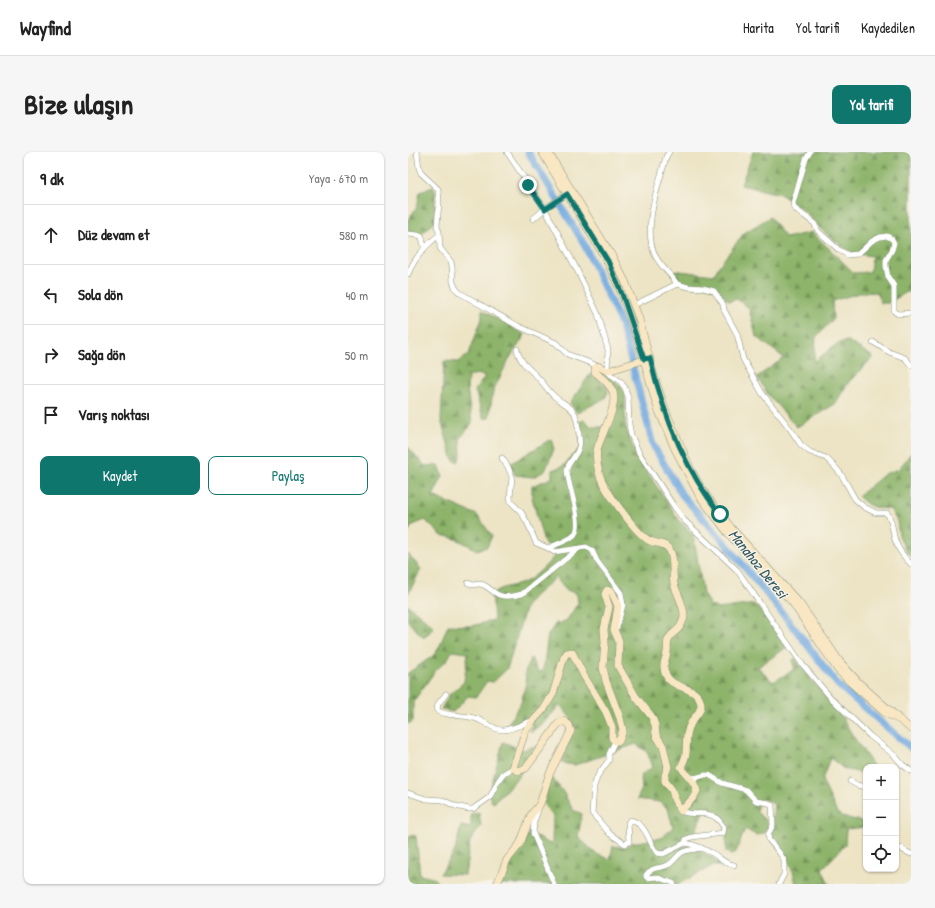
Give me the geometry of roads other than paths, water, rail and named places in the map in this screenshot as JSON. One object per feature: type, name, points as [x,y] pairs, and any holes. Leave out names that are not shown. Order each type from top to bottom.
[{"type":"street","points":[[417,152],[421,173],[438,188],[439,202],[437,226],[440,248],[451,262],[453,282],[456,289],[460,293],[518,326],[556,343],[567,354],[609,370],[645,359]]},
{"type":"street","points":[[507,152],[546,208],[598,314],[608,350],[609,370],[611,375],[626,388],[631,435],[640,453],[675,508],[684,520],[737,570],[802,664],[831,698],[870,736],[894,755],[911,772]]},
{"type":"street","points":[[542,152],[566,195],[608,261],[622,294],[645,359]]},
{"type":"street","points":[[548,152],[612,256],[625,281],[634,305],[650,382],[661,415],[675,449],[699,495],[728,533],[792,602],[838,670],[884,713],[900,720],[911,728]]},
{"type":"street","points":[[669,152],[666,157],[651,214],[651,244],[656,257],[677,284],[688,288],[710,289],[719,297],[736,334],[743,358],[762,393],[801,445],[810,452],[826,458],[834,466],[841,474],[855,499],[864,507],[876,513],[887,513],[892,520],[893,532],[898,548],[901,554],[911,564]]},
{"type":"street","points":[[810,152],[806,158],[793,203],[794,208],[814,223],[818,232],[839,250],[848,255],[858,254],[872,241],[880,237],[887,236],[892,239],[894,243],[886,260],[886,266],[888,277],[894,286],[894,311],[898,314],[911,313]]},
{"type":"street","points":[[533,219],[546,208],[566,195]]},
{"type":"street","points":[[408,234],[422,237],[424,248]]},
{"type":"street","points":[[408,274],[417,256],[439,234]]},
{"type":"street","points":[[634,305],[677,284]]},
{"type":"street","points":[[873,342],[889,352],[905,358],[911,365]]},
{"type":"street","points":[[517,349],[518,355],[522,362],[539,378],[554,396],[568,405],[575,414],[578,430],[580,446],[568,465],[567,472],[574,498],[578,527],[575,535],[548,548]]},
{"type":"street","points":[[598,366],[595,368],[595,372],[613,391],[614,399],[611,415],[604,428],[597,451],[597,463],[601,479],[635,528],[649,541],[665,545],[670,550],[674,571],[674,582],[684,616],[681,625],[670,637],[667,643],[664,671],[666,676],[673,684],[690,690],[697,696],[701,705],[700,711],[691,722],[688,731],[686,753],[681,767],[687,776],[696,784],[697,791],[693,798],[681,811]]},
{"type":"street","points":[[502,458],[508,466],[512,477],[510,502],[521,512],[536,543],[554,552],[586,547],[592,550],[597,561],[621,592],[623,605],[616,629],[616,636]]},
{"type":"street","points":[[468,582],[474,586],[478,584],[486,585],[499,595],[512,597],[522,594],[578,548]]},
{"type":"street","points":[[606,590],[612,592],[618,606],[614,630],[619,641],[618,666],[636,697],[652,717],[656,735],[663,746],[668,767],[665,775],[665,781],[672,790],[675,801],[681,811],[688,814],[703,813],[716,817],[724,827],[723,833],[686,839],[685,843],[663,854],[657,853],[644,828],[638,822],[630,820],[628,823],[629,842],[625,844],[610,834],[592,813],[594,786],[598,775],[609,760],[609,754],[615,741],[619,741],[623,730],[606,681],[603,667],[605,642],[604,629],[609,607],[605,594],[606,590]]},
{"type":"street","points":[[408,793],[426,799],[443,800],[455,806],[469,809],[474,809],[490,797],[503,774],[513,768],[525,732],[544,710],[553,694],[564,657],[567,653],[572,652],[584,676],[606,712],[612,727],[612,738],[615,741]]},
{"type":"street","points":[[446,694],[438,704],[437,710],[439,713],[476,718],[500,730],[512,728],[534,720]]},
{"type":"street","points":[[513,768],[518,771],[526,768],[558,724],[564,722],[569,725],[571,731],[549,775],[534,822],[533,833],[554,884]]},
{"type":"street","points":[[687,776],[695,778],[709,775],[722,783],[746,790],[756,801],[769,803],[772,805],[773,825],[768,835],[769,840],[784,860],[784,874],[779,884]]},
{"type":"street","points":[[850,781],[863,786]]},
{"type":"street","points":[[497,884],[507,860],[520,844],[531,815],[540,804]]},
{"type":"street","points":[[685,843],[694,844],[713,854],[726,864],[734,865]]},
{"type":"street","points":[[674,884],[673,882],[656,877],[648,878],[646,875],[653,868],[672,863],[680,853],[702,848]]},
{"type":"street","points":[[902,848],[911,854]]},
{"type":"waterway","name":"Manahoz Deresi","points":[[528,152],[583,242],[622,326],[653,445],[682,495],[726,544],[838,685],[911,748]]}]
